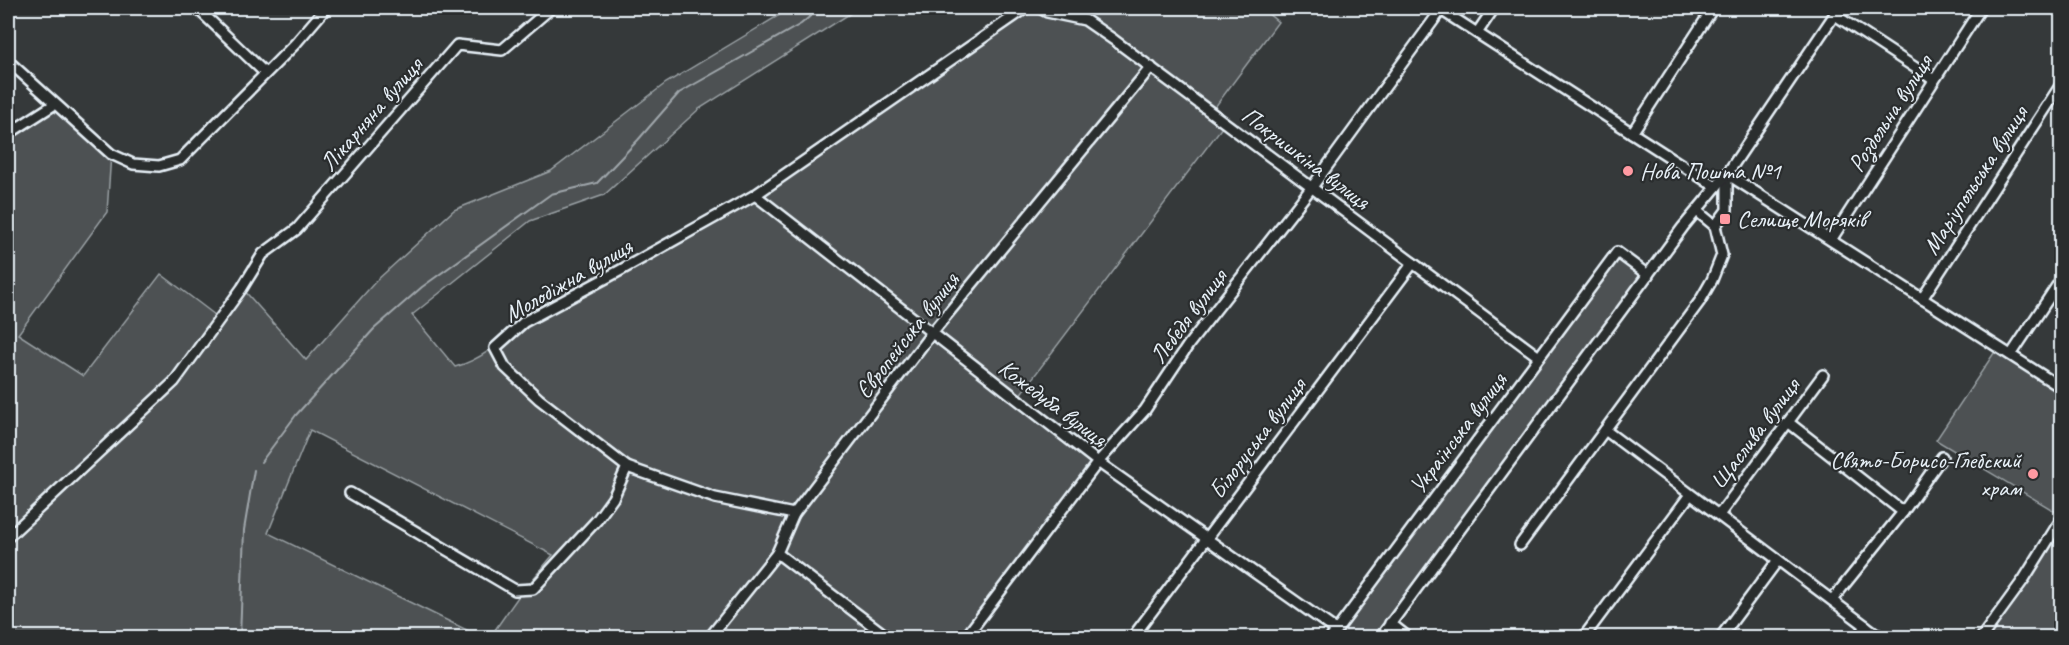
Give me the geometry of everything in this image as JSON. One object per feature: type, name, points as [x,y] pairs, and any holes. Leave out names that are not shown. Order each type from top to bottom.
[{"type":"street","points":[[197,8],[265,73]]},
{"type":"street","points":[[8,61],[111,154],[133,164],[159,166],[180,160],[295,44],[326,8]]},
{"type":"street","name":"Лікарняна вулиця","points":[[8,537],[174,382],[242,288],[263,254],[297,229],[457,45],[502,50],[551,8]]},
{"type":"street","name":"Молодіжна вулиця","points":[[627,467],[539,399],[505,367],[495,348],[524,322],[755,195],[1026,8]]},
{"type":"street","name":"Покришкіна вулиця","points":[[1040,8],[1047,12],[1085,20],[1539,357]]},
{"type":"street","points":[[1477,33],[1494,8]]},
{"type":"street","points":[[1632,133],[1713,8]]},
{"type":"street","name":"Роздольна вулиця","points":[[1831,240],[1981,8]]},
{"type":"street","points":[[1439,10],[1716,187]]},
{"type":"street","name":"Лебедя вулиця","points":[[965,638],[1098,462],[1145,410],[1189,344],[1312,187],[1439,10]]},
{"type":"street","points":[[1380,638],[1648,275],[1727,174],[1837,11],[1934,80]]},
{"type":"street","name":"Європейська вулиця","points":[[710,638],[777,553],[794,514],[931,334],[1151,67]]},
{"type":"street","name":"Маріупольська вулиця","points":[[1922,298],[2061,82]]},
{"type":"street","points":[[8,134],[55,104]]},
{"type":"street","points":[[1715,226],[1727,210],[1727,174]]},
{"type":"street","points":[[1727,174],[2061,388]]},
{"type":"street","name":"Кожедуба вулиця","points":[[755,195],[1098,462],[1334,634]]},
{"type":"street","points":[[1520,545],[1700,301],[1712,280],[1722,255],[1715,226],[1696,211]]},
{"type":"street","name":"Українська вулиця","points":[[1334,634],[1617,252],[1648,275]]},
{"type":"street","name":"Білоруська вулиця","points":[[1132,638],[1413,262]]},
{"type":"street","points":[[2011,356],[2061,278]]},
{"type":"street","name":"Щаслива вулиця","points":[[1719,515],[1823,375]]},
{"type":"street","points":[[1788,422],[1903,512]]},
{"type":"street","points":[[1605,430],[1882,638]]},
{"type":"street","points":[[1832,600],[1903,512],[1942,457]]},
{"type":"street","points":[[350,494],[515,590],[533,589],[597,520],[613,498],[627,467],[715,498],[794,514]]},
{"type":"street","points":[[1583,638],[1689,496]]},
{"type":"street","points":[[1981,638],[2024,579],[2061,518]]},
{"type":"street","points":[[777,553],[889,638]]},
{"type":"street","points":[[1720,638],[1778,560]]},
{"type":"street","points":[[1390,623],[1409,638]]},
{"type":"street","points":[[1858,638],[1866,626]]},
{"type":"shaded area","points":[[791,8],[859,8],[699,109],[604,195],[530,221],[412,315],[455,367],[483,354],[524,322],[755,195],[1026,8],[1261,8],[1278,22],[1212,111],[1226,122],[1016,400],[1098,462],[965,637],[490,637],[518,597],[553,555],[310,430],[268,533],[481,637],[8,638],[8,134],[55,104],[111,154],[107,212],[18,334],[83,376],[161,274],[219,318],[242,288],[306,360],[376,281],[454,210],[551,171],[666,83]]},
{"type":"shaded area","points":[[1617,252],[1644,272],[1373,637],[1331,638]]},
{"type":"shaded area","points":[[1998,347],[2061,388],[2061,515],[1936,440]]},
{"type":"shaded area","points":[[2061,518],[2061,637],[1981,638]]},
{"type":"waterway","points":[[261,462],[296,415],[374,329],[422,287],[551,194],[597,183],[679,93],[801,24],[820,8]]},
{"type":"waterway","points":[[240,638],[244,530],[254,470]]},
{"type":"place","name":"Нова Пошта №1","points":[[1628,171]]},
{"type":"place","name":"Селище Моряків","points":[[1725,219]]},
{"type":"place","name":"Свято-Борисо-Глебский храм","points":[[2033,474]]}]
